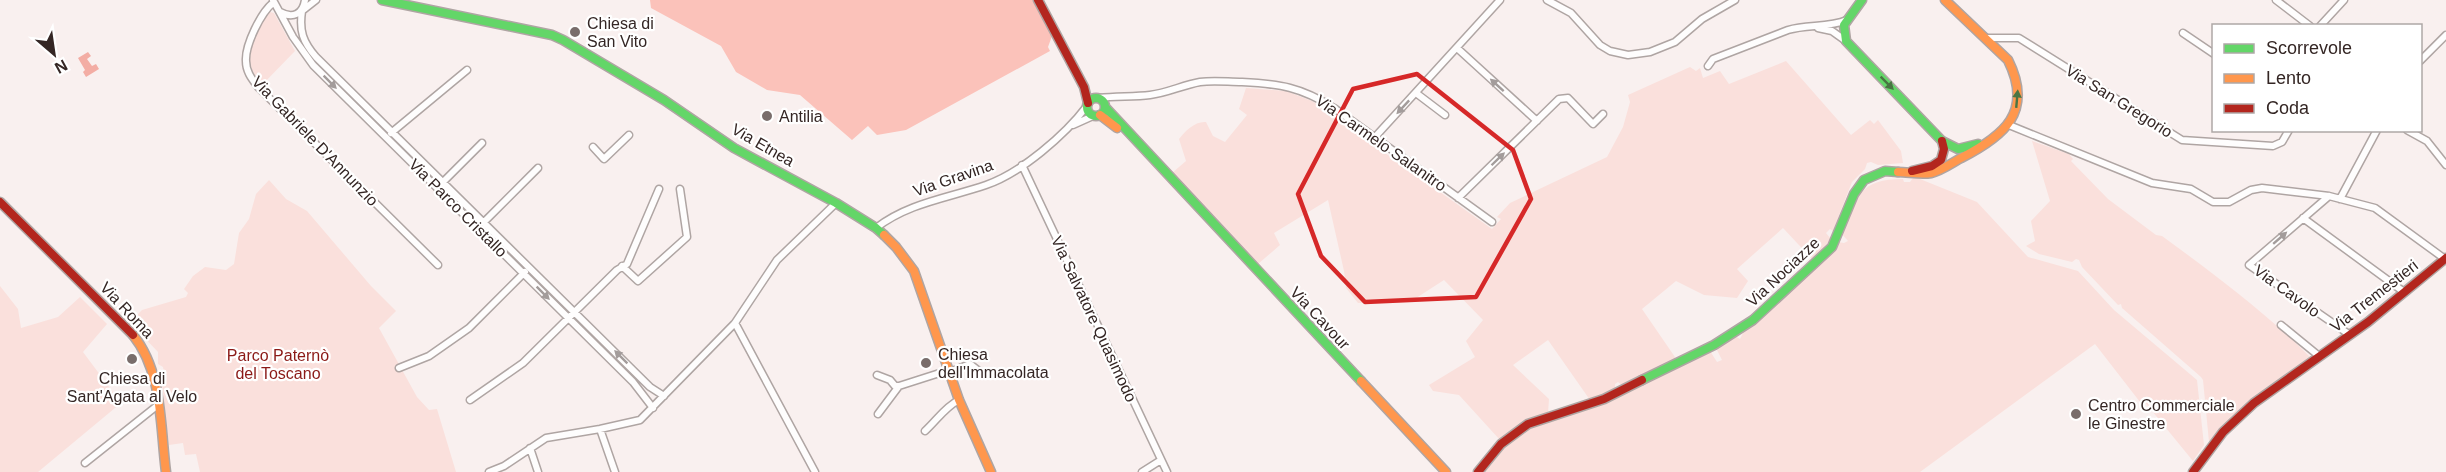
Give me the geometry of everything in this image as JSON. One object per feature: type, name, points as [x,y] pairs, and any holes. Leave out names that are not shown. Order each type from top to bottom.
[{"type":"street","name":"Via Parco Cristallo","points":[[305,0],[300,28],[305,44],[316,57],[650,387],[664,396]]},
{"type":"street","points":[[279,12],[291,16],[316,0]]},
{"type":"street","name":"Via Etnea","points":[[382,0],[552,35],[563,40],[664,100],[734,148],[836,203],[876,228],[896,247],[914,271],[959,400],[990,472]]},
{"type":"street","points":[[1038,0],[1084,87],[1101,111]]},
{"type":"street","points":[[1375,137],[1500,0]]},
{"type":"street","points":[[1547,0],[1571,13],[1600,45],[1610,51],[1628,55],[1650,52],[1675,42],[1702,20],[1735,0]]},
{"type":"street","points":[[1846,41],[1843,30],[1861,0]]},
{"type":"street","points":[[1945,0],[2008,60],[2015,76],[2018,102],[2009,125],[2152,183],[2191,189],[2213,202],[2223,204],[2252,190],[2262,188],[2329,196],[2375,208],[2445,258]]},
{"type":"street","points":[[2276,0],[2307,24]]},
{"type":"street","points":[[2322,24],[2344,0]]},
{"type":"street","name":"Via Parco Cristallo","points":[[274,1],[297,44],[313,65],[633,382],[653,408]]},
{"type":"street","name":"Via Gabriele D'Annunzio","points":[[274,1],[264,9],[247,53],[246,62],[249,75],[258,87],[438,265]]},
{"type":"street","points":[[1707,66],[1713,59],[1788,30],[1847,20]]},
{"type":"street","points":[[1808,26],[1832,31],[1846,41],[1942,141],[1958,149],[1987,141]]},
{"type":"street","points":[[2183,33],[2212,53]]},
{"type":"street","points":[[2422,60],[2446,35]]},
{"type":"street","name":"Via San Gregorio","points":[[1985,38],[2019,39],[2182,140],[2273,146],[2282,142],[2288,132]]},
{"type":"street","points":[[1457,48],[1537,121]]},
{"type":"street","points":[[386,137],[467,70]]},
{"type":"street","name":"Via Carmelo Salanitro","points":[[1092,101],[1120,95],[1149,95],[1214,81],[1280,84],[1314,95],[1492,222]]},
{"type":"street","points":[[1416,93],[1445,115]]},
{"type":"street","points":[[1065,130],[1101,111],[1120,95]]},
{"type":"street","points":[[1458,198],[1563,97],[1568,98],[1593,124],[1603,114]]},
{"type":"street","points":[[1092,101],[1088,112],[1101,111]]},
{"type":"street","points":[[1065,130],[1092,101]]},
{"type":"street","name":"Via Cavour","points":[[1101,111],[1166,179],[1188,198],[1444,472]]},
{"type":"street","name":"Via Nociazze","points":[[1479,472],[1501,444],[1528,424],[1604,399],[1714,345],[1753,320],[1832,247],[1844,215],[1864,180],[1877,173],[1925,174],[1937,171],[1977,150],[2009,125]]},
{"type":"street","name":"Via Gravina","points":[[876,228],[905,210],[988,184],[1022,165],[1065,130]]},
{"type":"street","points":[[2340,198],[2376,132]]},
{"type":"street","points":[[2411,132],[2427,141],[2446,165]]},
{"type":"street","points":[[593,147],[604,159],[629,135]]},
{"type":"street","points":[[1909,172],[1930,167],[1942,159],[1945,150],[1942,141]]},
{"type":"street","points":[[443,182],[482,143]]},
{"type":"street","name":"Via Salvatore Quasimodo","points":[[1022,165],[1167,472]]},
{"type":"street","points":[[484,222],[538,168]]},
{"type":"street","points":[[470,400],[515,370],[574,311],[622,266],[627,264],[659,189]]},
{"type":"street","points":[[622,266],[638,281],[687,237],[680,189]]},
{"type":"street","name":"Via Cavolo","points":[[2329,196],[2249,265],[2350,335]]},
{"type":"street","name":"Via Roma","points":[[0,202],[140,344],[154,372],[166,472]]},
{"type":"street","points":[[489,472],[504,466],[546,438],[640,420],[735,323],[777,260],[836,203]]},
{"type":"street","points":[[2303,218],[2404,292]]},
{"type":"street","name":"Via Tremestieri","points":[[2193,472],[2236,419],[2350,335],[2445,258]]},
{"type":"street","points":[[399,368],[429,356],[469,328],[529,267]]},
{"type":"street","points":[[735,323],[815,472]]},
{"type":"street","points":[[2281,325],[2319,356]]},
{"type":"street","points":[[878,414],[899,386],[970,364],[979,371]]},
{"type":"street","points":[[878,375],[890,380],[895,386],[899,386]]},
{"type":"street","points":[[925,431],[948,406],[959,400]]},
{"type":"street","points":[[85,463],[158,405]]},
{"type":"street","points":[[600,429],[615,472]]},
{"type":"street","points":[[530,448],[537,472]]},
{"type":"street","points":[[1142,472],[1161,460]]},
{"type":"street","points":[[2202,460],[2202,472]]},
{"type":"highlighted area","points":[[1417,74],[1513,150],[1531,199],[1476,297],[1365,302],[1321,256],[1298,194],[1353,89]]},
{"type":"green space","points":[[270,12],[274,13],[295,51],[262,85],[249,59],[252,44],[264,16]]},
{"type":"green space","points":[[1786,61],[1851,135],[1870,120],[1874,124],[1878,120],[1901,151],[1903,163],[1878,165],[1867,163],[1865,169],[1852,182],[1833,231],[1830,229],[1826,233],[1831,239],[1829,245],[1813,260],[1783,228],[1737,269],[1748,281],[1737,298],[1704,295],[1676,281],[1642,309],[1677,360],[1623,386],[1618,382],[1615,384],[1615,390],[1590,400],[1548,340],[1513,365],[1549,399],[1548,413],[1523,422],[1500,440],[1459,395],[1433,391],[1429,385],[1475,357],[1466,341],[1483,320],[1444,280],[1410,302],[1358,303],[1346,288],[1328,200],[1274,233],[1280,245],[1258,264],[1172,173],[1186,161],[1179,139],[1191,127],[1206,122],[1213,136],[1225,142],[1247,115],[1239,109],[1246,88],[1286,91],[1312,101],[1492,229],[1501,219],[1497,217],[1510,203],[1607,157],[1623,127],[1630,102],[1628,95],[1690,67],[1696,71],[1700,68],[1703,78],[1720,71],[1729,84]]},
{"type":"green space","points":[[2032,141],[2069,154],[2073,159],[2071,161],[2108,199],[2220,279],[2275,324],[2310,357],[2233,418],[2209,442],[2201,377],[2122,308],[2121,304],[2118,305],[2082,267],[2079,260],[2072,262],[2039,254],[2026,246],[2035,241],[2031,221],[2050,201]]},
{"type":"green space","points":[[1913,178],[1977,202],[2028,257],[2078,271],[2114,310],[2197,380],[2204,445],[2193,461],[2143,400],[2140,402],[2095,344],[1920,472],[1482,472],[1502,448],[1531,426],[1635,388],[1710,351],[1717,362],[1722,360],[1716,348],[1735,336],[1740,339],[1744,331],[1769,312],[1830,255],[1838,242],[1848,241],[1841,233],[1851,209],[1862,192],[1877,182],[1903,179],[1904,182],[1910,182]]},
{"type":"green space","name":"Parco Paternò del Toscano","points":[[269,180],[286,199],[307,211],[371,286],[396,311],[379,328],[417,397],[429,410],[437,409],[456,472],[200,472],[196,454],[185,455],[183,443],[169,445],[161,376],[164,373],[163,367],[158,364],[158,352],[138,331],[138,323],[133,319],[142,310],[186,297],[188,293],[184,289],[193,276],[205,267],[226,270],[234,264],[239,233],[249,219],[256,194]]},
{"type":"green space","points":[[0,286],[18,309],[21,328],[58,317],[80,297],[107,324],[83,352],[121,403],[38,472],[0,472]]},
{"type":"shaded area","points":[[650,0],[1034,0],[1052,36],[1048,47],[1050,51],[906,130],[877,135],[868,126],[852,140],[800,95],[767,90],[736,72],[721,46],[651,8]]},
{"type":"shaded area","points":[[88,52],[91,56],[87,59],[92,66],[96,64],[99,69],[86,77],[78,58]]},
{"type":"traffic: fast","points":[[382,0],[552,35],[563,40],[664,100],[734,148],[836,203],[884,235]]},
{"type":"traffic: fast","points":[[1862,0],[1844,25],[1846,41],[1942,141],[1958,149],[1978,144]]},
{"type":"traffic: fast","points":[[1092,98],[1100,98],[1105,103],[1105,107],[1103,114],[1092,116],[1087,111],[1087,103],[1092,98]]},
{"type":"traffic: fast","points":[[1106,108],[1361,381]]},
{"type":"traffic: fast","points":[[1642,380],[1714,345],[1753,320],[1832,247],[1854,194],[1864,180],[1885,171],[1898,172]]},
{"type":"traffic: slow","points":[[1898,172],[1927,174],[1946,167],[1976,150],[2002,131],[2016,108],[2018,94],[2008,60],[1945,0]]},
{"type":"traffic: slow","points":[[1100,115],[1117,128]]},
{"type":"traffic: slow","points":[[884,235],[914,271],[959,400],[991,472]]},
{"type":"traffic: slow","points":[[133,335],[143,350],[155,382],[166,472]]},
{"type":"traffic: slow","points":[[1361,381],[1446,472]]},
{"type":"traffic: jam","points":[[1038,0],[1084,87],[1088,103]]},
{"type":"traffic: jam","points":[[1912,171],[1932,166],[1941,160],[1944,149],[1942,141]]},
{"type":"traffic: jam","points":[[0,202],[133,335]]},
{"type":"traffic: jam","points":[[2193,472],[2223,432],[2254,403],[2368,322],[2446,258]]},
{"type":"traffic: jam","points":[[1478,472],[1501,444],[1528,424],[1604,399],[1642,380]]},
{"type":"place","name":"Chiesa di San Vito","points":[[575,32]]},
{"type":"place","name":"Antilia","points":[[767,116]]},
{"type":"place","name":"Chiesa di Sant'Agata al Velo","points":[[132,359]]},
{"type":"place","name":"Chiesa dell'Immacolata","points":[[926,363]]},
{"type":"place","name":"Centro Commerciale le Ginestre","points":[[2076,414]]}]
